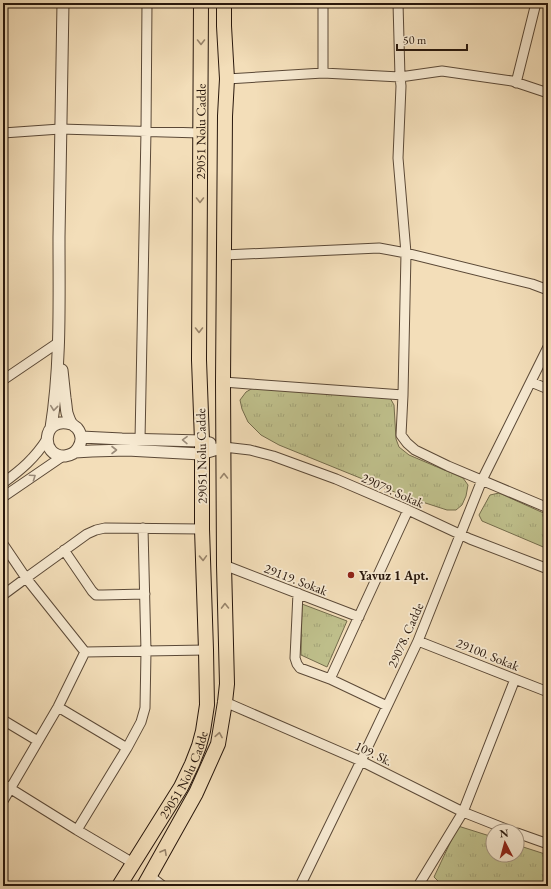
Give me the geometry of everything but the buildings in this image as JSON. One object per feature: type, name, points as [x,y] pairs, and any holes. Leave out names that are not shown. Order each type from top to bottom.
[{"type":"main road","name":"29051 Nolu Cadde","points":[[118,886],[180,787],[192,764],[203,731],[207,705],[199,360],[201,3]]},
{"type":"main road","name":"29051 Nolu Cadde","points":[[147,881],[196,793],[218,744],[227,684],[224,565],[223,382],[225,116],[227,80],[224,3]]},
{"type":"street","points":[[63,3],[60,129],[59,342],[54,409],[48,444],[54,453],[63,456]]},
{"type":"street","points":[[140,440],[147,3]]},
{"type":"street","points":[[322,3],[323,73]]},
{"type":"street","points":[[398,3],[401,86],[398,158],[406,253],[401,435],[407,444],[415,450],[448,466],[548,508]]},
{"type":"street","points":[[516,83],[536,3]]},
{"type":"street","points":[[227,80],[323,73],[400,77],[442,71],[516,83],[548,93]]},
{"type":"street","points":[[3,133],[60,129],[200,133]]},
{"type":"street","points":[[224,255],[379,248],[406,253],[532,284],[548,290]]},
{"type":"street","points":[[3,380],[59,342]]},
{"type":"street","points":[[59,342],[67,412],[71,424]]},
{"type":"street","name":"29078. Cadde","points":[[300,886],[418,641],[482,480],[548,347]]},
{"type":"street","points":[[223,382],[403,395]]},
{"type":"street","points":[[531,382],[548,389]]},
{"type":"street","points":[[3,483],[26,465],[39,451],[55,425],[60,422],[66,422],[76,427],[79,431],[81,442],[75,452],[70,455],[63,456],[3,497]]},
{"type":"street","points":[[81,437],[140,440],[201,447]]},
{"type":"street","points":[[75,452],[224,447]]},
{"type":"street","name":"29079. Sokak","points":[[224,447],[250,450],[273,456],[336,479],[460,534],[548,569]]},
{"type":"street","points":[[330,679],[408,510]]},
{"type":"street","points":[[3,595],[64,550],[87,534],[96,530],[105,528],[202,529]]},
{"type":"street","points":[[77,830],[127,748],[141,722],[145,708],[146,651],[143,528]]},
{"type":"street","points":[[3,544],[26,578],[85,652]]},
{"type":"street","points":[[64,550],[96,595],[145,594]]},
{"type":"street","name":"29119. Sokak","points":[[224,565],[359,617]]},
{"type":"street","points":[[298,593],[295,658],[300,668],[330,679],[387,706]]},
{"type":"street","name":"29100. Sokak","points":[[418,641],[548,692]]},
{"type":"street","points":[[85,652],[206,650]]},
{"type":"street","points":[[3,801],[7,786],[38,741],[58,707],[85,652]]},
{"type":"street","points":[[422,884],[462,812],[515,679]]},
{"type":"street","name":"109. Sk.","points":[[225,702],[361,760],[462,812],[490,823]]},
{"type":"street","points":[[58,707],[127,748]]},
{"type":"street","points":[[3,720],[38,741]]},
{"type":"street","points":[[7,786],[133,863]]},
{"type":"street","points":[[525,836],[548,844]]},
{"type":"street","points":[[147,881],[163,886]]},
{"type":"green space","points":[[253,388],[389,396],[394,405],[396,439],[399,447],[409,455],[463,478],[468,485],[466,496],[462,505],[456,510],[447,510],[407,497],[279,445],[261,435],[248,422],[240,400],[246,392]]},
{"type":"green space","points":[[499,493],[548,515],[548,549],[482,521],[479,515],[490,495]]},
{"type":"green space","points":[[302,604],[347,621],[327,667],[301,655]]},
{"type":"green space","points":[[458,826],[485,834],[485,863],[525,863],[525,848],[548,855],[548,886],[443,886],[434,877]]},
{"type":"place","name":"Yavuz 1 Apt.","points":[[351,575]]}]
